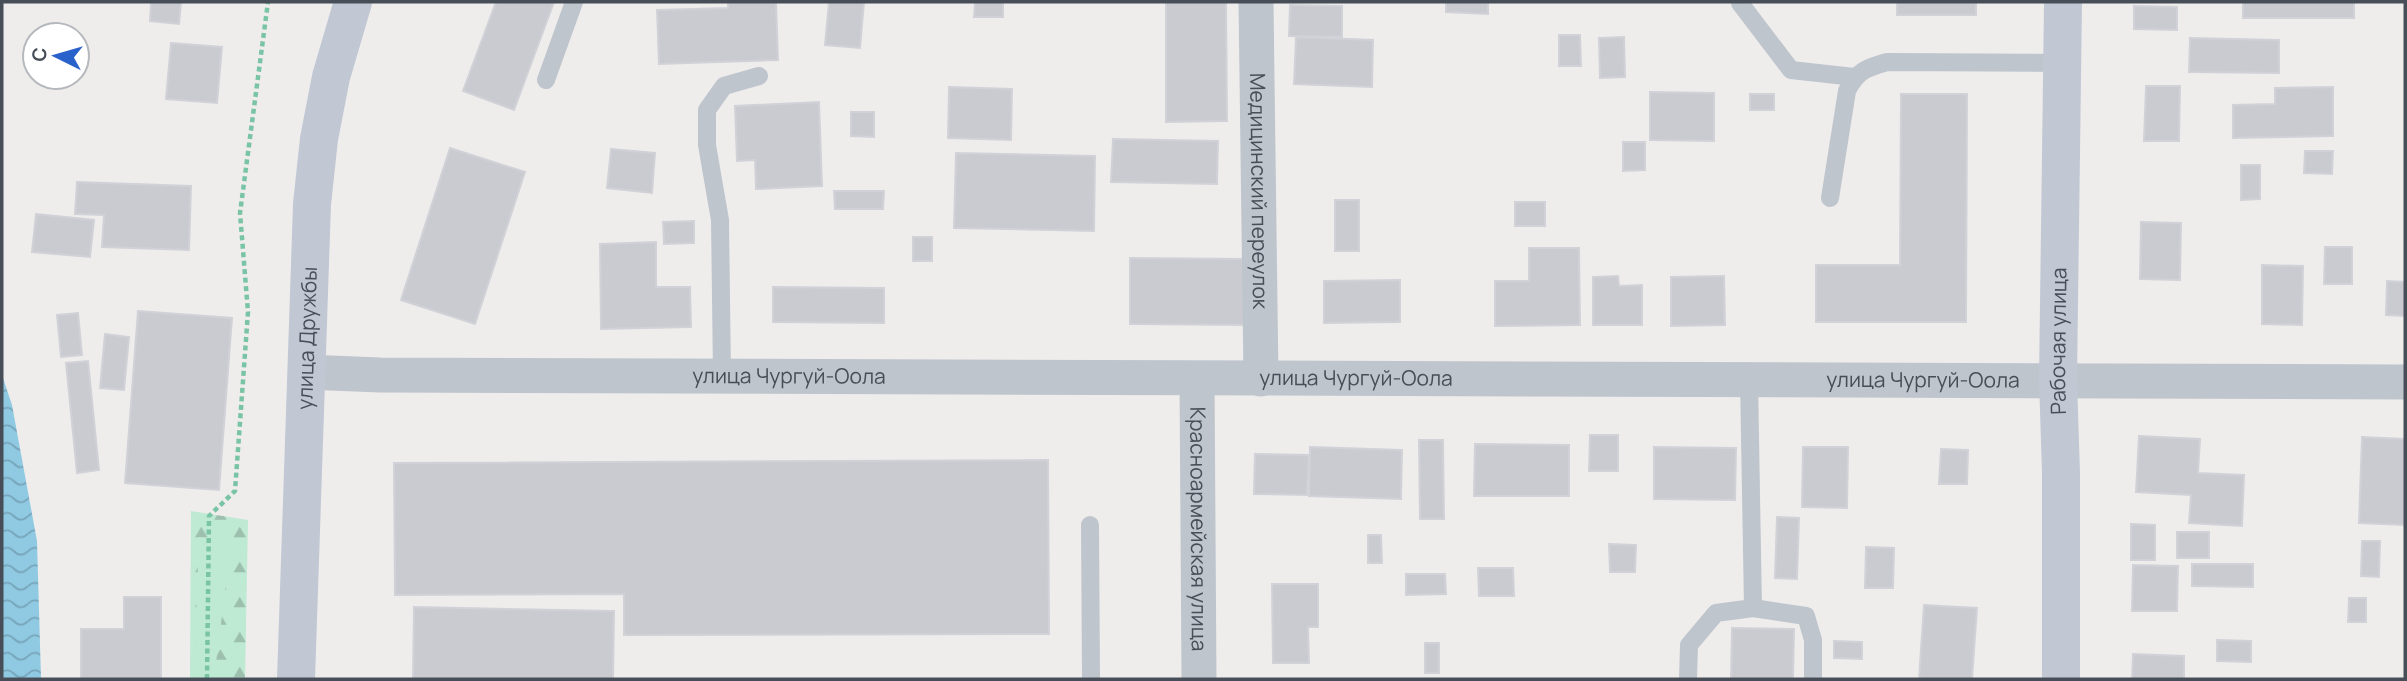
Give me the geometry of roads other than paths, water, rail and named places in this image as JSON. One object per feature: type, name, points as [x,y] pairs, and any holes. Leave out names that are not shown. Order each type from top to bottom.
[{"type":"main road","name":"улица Дружбы","points":[[296,679],[312,204],[319,139],[331,77],[353,2]]},
{"type":"main road","name":"Рабочая улица","points":[[2061,679],[2058,380],[2063,2]]},
{"type":"street","name":"Медицинский переулок","points":[[1256,2],[1261,379]]},
{"type":"street","name":"улица Чургуй-Оола","points":[[306,372],[380,375],[1197,379],[2405,382]]},
{"type":"street","name":"Красноармейская улица","points":[[1197,379],[1199,679]]},
{"type":"lane","points":[[546,80],[575,2]]},
{"type":"lane","points":[[1740,3],[1791,70],[1854,77]]},
{"type":"lane","points":[[1830,198],[1847,91],[1854,77],[1870,67],[1887,62],[2061,63]]},
{"type":"lane","points":[[722,376],[720,220],[707,145],[707,110],[724,86],[759,76]]},
{"type":"lane","points":[[1749,379],[1753,608]]},
{"type":"lane","points":[[1090,525],[1091,679]]},
{"type":"lane","points":[[1688,679],[1689,645],[1716,613],[1753,608],[1806,616],[1813,640],[1813,679]]},
{"type":"water","points":[[2,375],[12,405],[37,541],[41,679],[2,679]]}]
